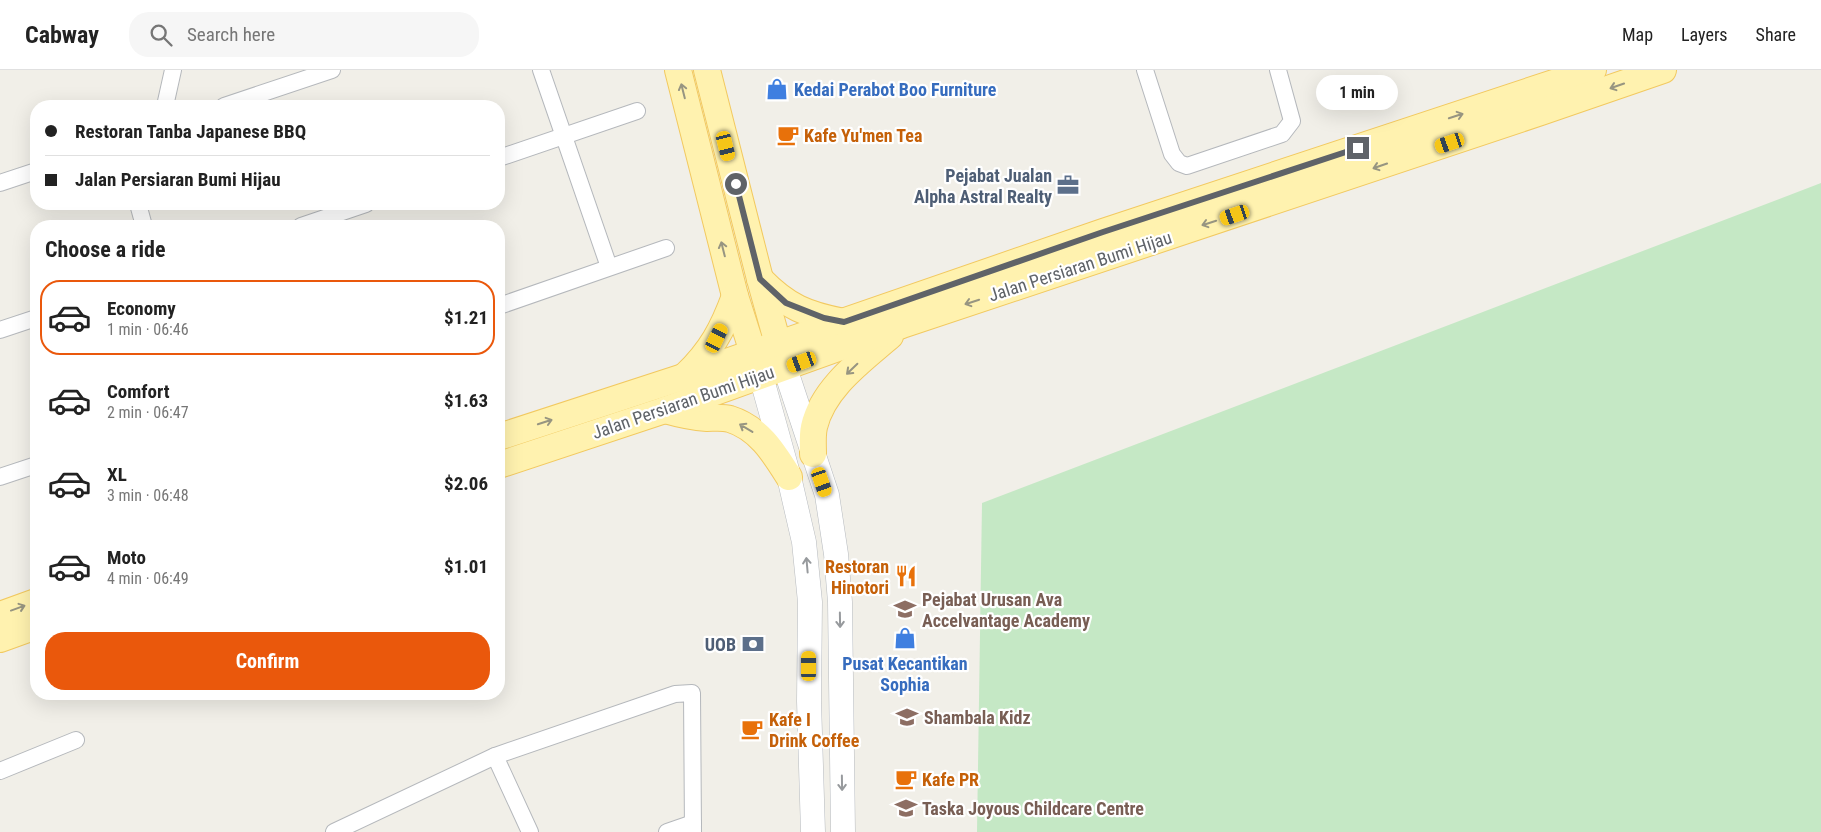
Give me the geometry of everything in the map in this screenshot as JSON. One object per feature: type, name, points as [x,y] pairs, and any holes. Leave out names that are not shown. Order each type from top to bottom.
[{"type":"main road","points":[[678,70],[735,296],[757,364],[789,477],[804,542],[810,602],[809,701],[813,832]]},
{"type":"main road","points":[[707,70],[760,279],[812,454],[827,496],[836,554],[840,602],[843,832]]},
{"type":"main road","name":"Jalan Persiaran Bumi Hijau","points":[[1411,143],[1593,70]]},
{"type":"main road","name":"Jalan Persiaran Bumi Hijau","points":[[505,435],[683,377],[757,364],[902,325],[1254,195],[1411,143],[1663,70]]},
{"type":"main road","name":"Jalan Persiaran Bumi Hijau","points":[[782,356],[844,322],[1085,238],[1254,195]]},
{"type":"main road","points":[[760,279],[786,303],[824,318],[844,322]]},
{"type":"main road","points":[[683,377],[702,360],[717,338],[735,296]]},
{"type":"main road","points":[[812,454],[814,429],[818,413],[826,398],[841,380],[902,325]]},
{"type":"main road","name":"Jalan Persiaran Bumi Hijau","points":[[505,463],[665,410],[757,364]]},
{"type":"main road","points":[[665,410],[686,416],[729,419],[744,426],[761,437],[774,452],[789,477]]},
{"type":"main road","points":[[0,614],[30,604]]},
{"type":"main road","points":[[0,639],[30,628]]},
{"type":"street","points":[[166,100],[173,70]]},
{"type":"street","points":[[242,100],[332,70]]},
{"type":"street","points":[[541,70],[609,268]]},
{"type":"street","points":[[1145,70],[1172,154],[1179,163],[1187,166],[1282,134],[1292,121],[1278,70]]},
{"type":"street","points":[[505,156],[637,111]]},
{"type":"street","points":[[0,183],[30,173]]},
{"type":"street","points":[[319,220],[348,210]]},
{"type":"street","points":[[505,304],[666,248]]},
{"type":"street","points":[[0,330],[30,320]]},
{"type":"street","points":[[0,477],[30,467]]},
{"type":"street","points":[[341,830],[495,756],[675,694],[692,693],[693,828],[667,832]]},
{"type":"street","points":[[0,771],[76,740]]},
{"type":"street","points":[[495,756],[530,832]]},
{"type":"green space","points":[[1821,183],[1821,832],[977,832],[982,503]]},
{"type":"place","name":"Kedai Perabot Boo Furniture","points":[[777,89]]},
{"type":"place","name":"Kafe Yu'men Tea","points":[[788,135]]},
{"type":"place","name":"Pejabat Jualan Alpha Astral Realty","points":[[1068,185]]},
{"type":"place","name":"Restoran Hinotori","points":[[906,576]]},
{"type":"place","name":"Pejabat Urusan Ava Accelvantage Academy","points":[[905,609]]},
{"type":"place","name":"Pusat Kecantikan Sophia","points":[[905,638]]},
{"type":"place","name":"UOB","points":[[753,644]]},
{"type":"place","name":"Shambala Kidz","points":[[907,717]]},
{"type":"place","name":"Kafe I Drink Coffee","points":[[752,729]]},
{"type":"place","name":"Kafe PR","points":[[906,779]]},
{"type":"place","name":"Taska Joyous Childcare Centre","points":[[906,808]]},
{"type":"route","points":[[736,184],[760,279],[786,303],[824,318],[844,322],[1103,232],[1358,148]]}]
